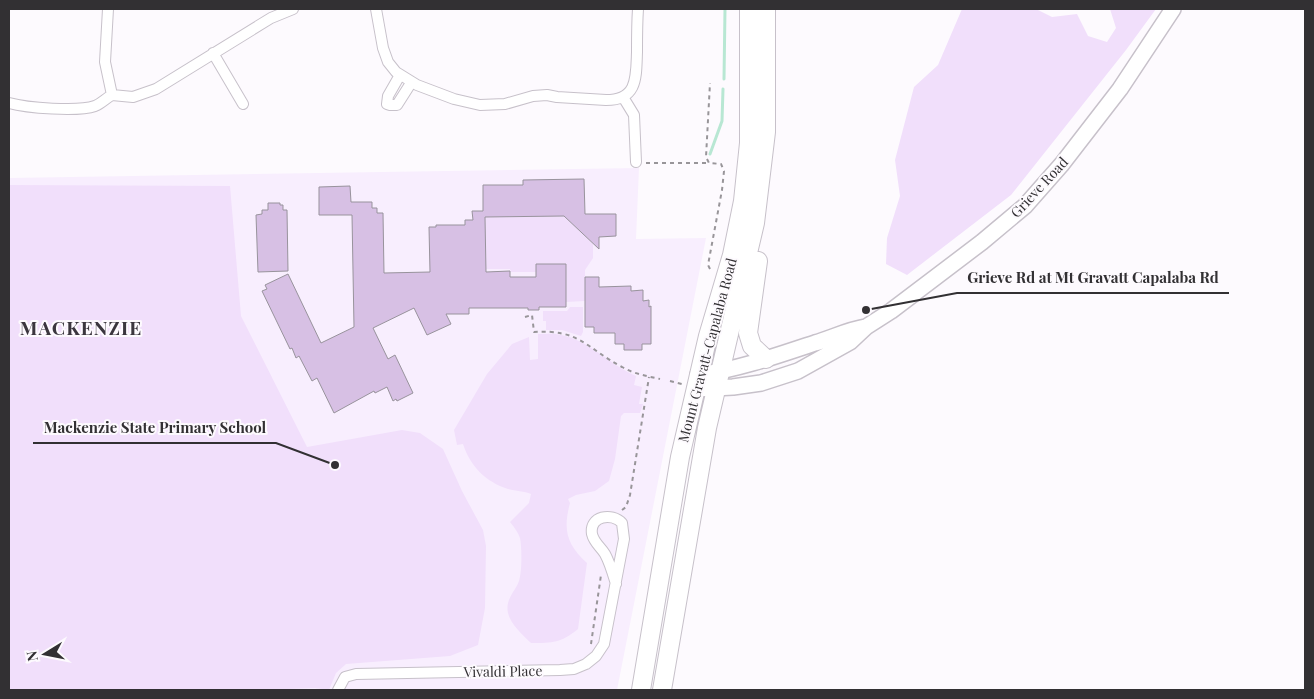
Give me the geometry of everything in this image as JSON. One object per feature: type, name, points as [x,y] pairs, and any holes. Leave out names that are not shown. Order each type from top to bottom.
[{"type":"highway","name":"Mount Gravatt-Capalaba Road","points":[[641,690],[692,382],[732,255],[743,201],[749,143],[749,9]]},
{"type":"highway","name":"Mount Gravatt-Capalaba Road","points":[[662,690],[706,428],[755,223],[766,132],[766,9]]},
{"type":"highway","points":[[755,223],[759,258],[748,333],[752,346],[766,360]]},
{"type":"main road","name":"Grieve Road","points":[[692,382],[718,380],[762,383],[785,376],[850,342],[866,327],[891,311],[982,242],[1025,206],[1062,164],[1114,96],[1173,9]]},
{"type":"main road","name":"Grieve Road","points":[[718,380],[766,360],[847,331],[866,327]]},
{"type":"street","points":[[108,9],[105,62],[112,95]]},
{"type":"street","points":[[9,103],[23,108],[87,108],[97,105],[112,95],[129,98],[142,95],[156,89],[271,18],[293,9]]},
{"type":"street","points":[[376,9],[385,55],[391,67],[400,76],[454,99],[480,105],[505,104],[538,95],[606,100],[616,100],[623,97],[629,92],[636,80],[638,9]]},
{"type":"street","points":[[213,53],[243,104]]},
{"type":"street","points":[[400,76],[387,98],[387,104],[398,105],[411,82]]},
{"type":"street","points":[[623,97],[634,115],[636,162]]},
{"type":"street","name":"Vivaldi Place","points":[[338,690],[345,678],[356,674],[580,668],[596,656],[604,644],[616,584],[624,539],[622,523],[616,518],[606,516],[597,521],[592,533],[605,554],[616,584]]},
{"type":"path","points":[[709,163],[706,157],[710,83]]},
{"type":"path","points":[[636,162],[651,164],[721,164],[724,171],[708,265],[710,269]]},
{"type":"path","points":[[525,317],[532,315],[534,332],[566,334],[581,340],[622,367],[660,379]]},
{"type":"path","points":[[617,508],[622,510],[626,507],[630,496],[649,377]]},
{"type":"path","points":[[670,381],[692,382]]},
{"type":"path","points":[[586,649],[591,644],[602,580],[601,570]]},
{"type":"shaded area","points":[[962,9],[1036,9],[1052,17],[1077,14],[1088,36],[1107,42],[1116,28],[1110,9],[1156,9],[1126,50],[1011,195],[907,275],[886,264],[887,238],[900,196],[895,160],[914,87],[938,65]]},
{"type":"shaded area","points":[[639,168],[636,239],[706,238],[617,690],[9,690],[9,178]]},
{"type":"shaded area","points":[[9,185],[230,186],[241,316],[307,447],[402,430],[420,433],[443,449],[462,491],[483,530],[486,546],[485,608],[478,645],[450,656],[346,664],[336,673],[329,690],[315,688],[264,690],[9,690]]},
{"type":"shaded area","points":[[564,216],[593,244],[593,258],[585,270],[585,301],[566,302],[566,264],[536,272],[486,269],[485,217]]},
{"type":"shaded area","points":[[570,307],[583,307],[583,332],[581,336],[562,330],[546,330],[546,321],[543,321],[543,311],[567,311]]},
{"type":"shaded area","points":[[538,334],[555,334],[581,342],[636,376],[634,385],[642,387],[639,404],[643,404],[640,413],[624,413],[621,416],[615,459],[609,481],[595,491],[576,495],[568,499],[570,503],[567,521],[568,536],[574,549],[587,563],[578,629],[567,637],[556,641],[531,643],[512,622],[507,608],[521,572],[520,538],[510,522],[529,503],[531,494],[500,486],[486,477],[470,459],[463,444],[457,445],[454,430],[487,374],[512,344],[529,337],[530,360],[538,359]]},
{"type":"building","points":[[584,179],[585,214],[616,214],[616,236],[599,237],[599,249],[564,216],[485,217],[486,272],[510,271],[510,277],[536,277],[536,264],[566,264],[566,307],[539,307],[539,310],[528,310],[528,308],[469,308],[469,314],[446,314],[451,324],[427,335],[414,308],[373,328],[388,359],[395,355],[413,393],[393,401],[387,387],[375,393],[374,391],[334,413],[317,378],[312,381],[299,356],[296,358],[292,348],[290,349],[262,291],[267,289],[265,285],[288,274],[321,343],[354,327],[352,215],[319,215],[319,187],[350,186],[351,202],[372,202],[372,208],[377,208],[377,213],[383,213],[384,273],[430,272],[429,227],[436,227],[436,225],[465,225],[465,220],[473,220],[472,211],[483,211],[483,185],[523,185],[523,180]]},
{"type":"building","points":[[268,203],[280,203],[280,205],[283,205],[283,210],[287,210],[288,271],[258,272],[256,215],[262,214],[262,210],[268,210]]},
{"type":"building","points":[[585,277],[599,277],[599,287],[631,286],[631,291],[643,290],[643,301],[649,300],[649,307],[651,306],[651,344],[642,344],[642,350],[624,350],[624,344],[615,344],[615,333],[594,333],[594,327],[585,327]]},
{"type":"waterway","points":[[724,79],[725,9]]},
{"type":"waterway","points":[[710,154],[722,121],[723,89]]},
{"type":"place","name":"Grieve Rd at Mt Gravatt Capalaba Rd","points":[[866,310]]},
{"type":"place","name":"Mackenzie State Primary School","points":[[335,465]]},
{"type":"district","name":"MACKENZIE","points":[[81,327]]}]
